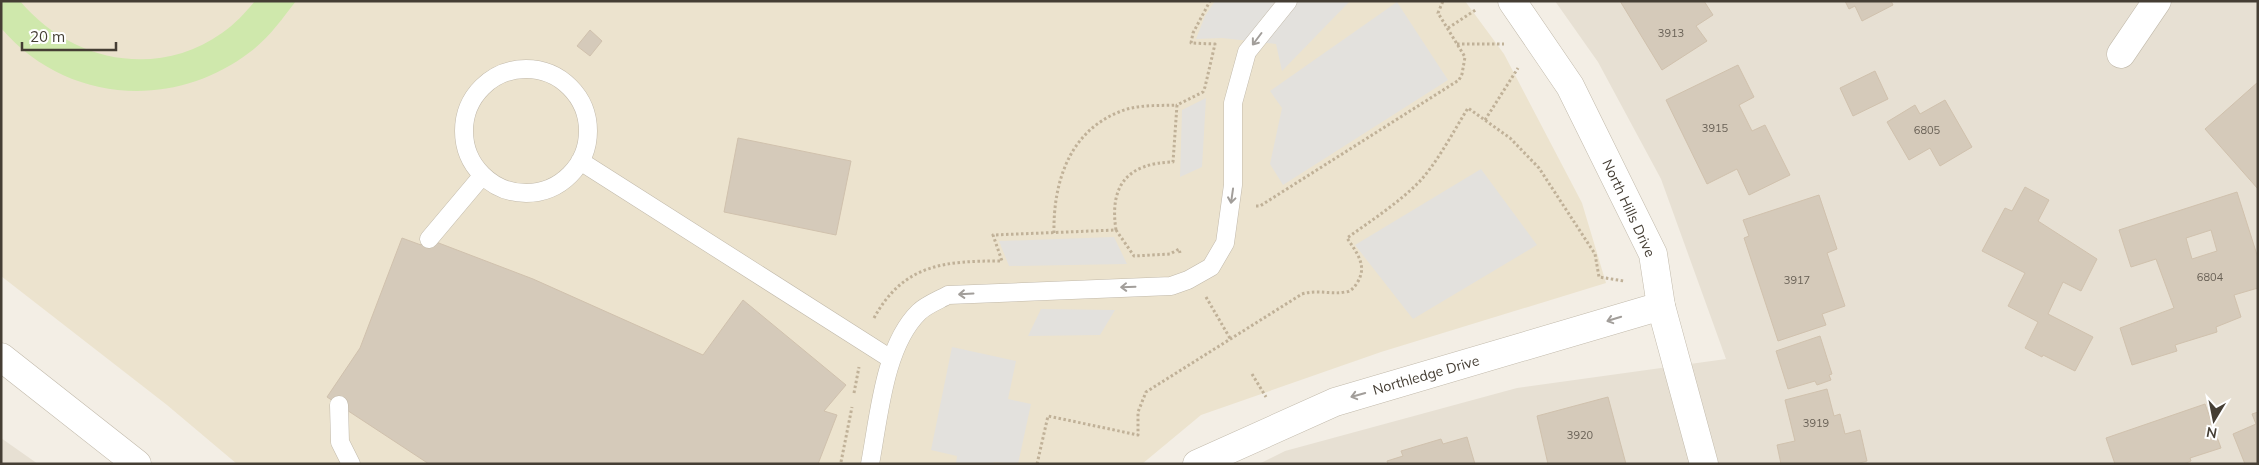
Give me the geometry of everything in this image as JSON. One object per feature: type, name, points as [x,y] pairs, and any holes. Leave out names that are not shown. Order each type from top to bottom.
[{"type":"street","name":"North Hills Drive","points":[[1512,1],[1570,86],[1652,254],[1661,306],[1704,464]]},
{"type":"street","points":[[2121,54],[2157,1]]},
{"type":"street","name":"Northledge Drive","points":[[1197,464],[1335,402],[1661,306]]},
{"type":"street","points":[[1,357],[137,464]]},
{"type":"lane","points":[[870,464],[891,359],[902,332],[920,311],[948,295],[1171,286],[1188,280],[1211,267],[1225,243],[1233,185],[1233,104],[1247,52],[1288,1]]},
{"type":"lane","points":[[518,69],[538,70],[557,77],[572,89],[584,107],[588,128],[586,150],[580,161],[576,169],[561,183],[541,192],[520,194],[506,190],[482,176],[469,159],[463,140],[464,120],[470,101],[482,85],[499,74],[518,69]]},
{"type":"lane","points":[[580,161],[891,359]]},
{"type":"lane","points":[[429,239],[482,176]]},
{"type":"lane","points":[[339,405],[340,442],[351,464]]},
{"type":"path","points":[[1054,233],[1053,211],[1062,170],[1070,154],[1086,134],[1120,111],[1144,106],[1177,105],[1202,92],[1205,88],[1215,44],[1192,43],[1193,33],[1210,1]]},
{"type":"path","points":[[1254,215],[1255,206],[1260,206],[1459,80],[1465,57],[1438,13],[1442,1]]},
{"type":"path","points":[[1448,28],[1477,9]]},
{"type":"path","points":[[1457,44],[1504,44]]},
{"type":"path","points":[[1485,120],[1518,68]]},
{"type":"path","points":[[1177,105],[1173,162],[1145,165],[1126,177],[1115,200],[1116,230],[1134,256],[1170,254],[1179,249],[1180,253]]},
{"type":"path","points":[[1038,464],[1048,416],[1138,435],[1138,412],[1146,392],[1302,294],[1314,290],[1345,292],[1353,289],[1361,277],[1362,262],[1347,238],[1387,209],[1420,180],[1439,156],[1468,108],[1510,138],[1539,168],[1595,254],[1599,277],[1624,281]]},
{"type":"path","points":[[871,324],[891,294],[913,275],[935,266],[958,261],[1002,261],[993,235],[1116,230]]},
{"type":"path","points":[[1208,301],[1215,295]]},
{"type":"path","points":[[1205,296],[1231,340]]},
{"type":"path","points":[[1252,374],[1266,397]]},
{"type":"shaded area","points":[[1,1],[1465,1],[1504,54],[1582,203],[1606,283],[1381,352],[1201,415],[1142,464],[237,464],[167,405],[1,276]]},
{"type":"shaded area","points":[[1215,1],[1350,1],[1282,71],[1276,44],[1222,38],[1196,39],[1205,16]]},
{"type":"shaded area","points":[[1555,1],[2258,1],[2258,464],[1259,464],[1285,451],[1517,388],[1726,359],[1661,179],[1598,62]]},
{"type":"shaded area","points":[[1397,2],[1448,80],[1283,185],[1270,164],[1282,108],[1270,91]]},
{"type":"shaded area","points":[[1206,98],[1202,167],[1180,177],[1182,110]]},
{"type":"shaded area","points":[[1481,169],[1537,245],[1413,319],[1355,245]]},
{"type":"shaded area","points":[[1114,237],[1127,264],[1009,266],[999,241]]},
{"type":"shaded area","points":[[1041,309],[1115,310],[1100,335],[1028,336]]},
{"type":"shaded area","points":[[952,347],[1016,361],[1008,399],[1031,404],[1018,464],[994,462],[993,464],[956,464],[957,456],[931,450]]},
{"type":"shaded area","points":[[1,438],[38,464],[1,464]]},
{"type":"green space","points":[[1,1],[20,1],[40,22],[63,38],[88,50],[115,57],[142,59],[170,56],[196,48],[227,30],[255,1],[296,1],[257,47],[220,71],[188,84],[154,90],[121,90],[88,84],[56,72],[27,53],[1,28]]},
{"type":"building","points":[[1620,1],[1704,1],[1713,15],[1696,26],[1707,41],[1662,70]]},
{"type":"building","points":[[1845,1],[1891,1],[1893,5],[1862,21],[1855,6],[1849,9]]},
{"type":"building","points":[[590,30],[602,41],[590,56],[577,46]]},
{"type":"building","points":[[1738,65],[1754,97],[1739,105],[1752,131],[1765,125],[1790,175],[1749,195],[1737,169],[1707,184],[1666,100]]},
{"type":"building","points":[[1875,71],[1888,99],[1853,116],[1840,88]]},
{"type":"building","points":[[2258,82],[2258,189],[2205,129]]},
{"type":"building","points":[[1945,100],[1972,147],[1940,166],[1930,148],[1909,160],[1887,122],[1915,105],[1920,114]]},
{"type":"building","points":[[738,138],[851,161],[836,235],[724,212]]},
{"type":"building","points":[[2025,187],[2049,200],[2038,221],[2097,259],[2081,291],[2063,282],[2048,314],[2093,337],[2075,371],[2025,348],[2038,322],[2008,306],[2025,273],[1982,251],[2005,208],[2012,211]]},
{"type":"building","points":[[2237,192],[2258,258],[2258,288],[2234,295],[2241,317],[2216,327],[2217,332],[2175,345],[2177,351],[2132,365],[2120,328],[2174,308],[2156,259],[2131,267],[2119,230]],"holes":[[[2211,230],[2217,251],[2192,259],[2186,238]]]},
{"type":"building","points":[[1819,195],[1837,249],[1827,253],[1845,306],[1822,314],[1826,325],[1778,341],[1744,238],[1749,236],[1743,220]]},
{"type":"building","points":[[423,237],[533,279],[703,355],[743,300],[846,385],[824,411],[837,415],[818,464],[429,464],[327,397],[360,348],[402,238],[421,245]]},
{"type":"building","points":[[1820,336],[1832,374],[1829,375],[1831,380],[1817,385],[1815,381],[1788,389],[1776,351]]},
{"type":"building","points":[[1827,389],[1834,416],[1840,414],[1845,434],[1860,430],[1867,461],[1856,464],[1781,464],[1777,445],[1795,441],[1785,400]]},
{"type":"building","points":[[1608,397],[1626,464],[1548,464],[1537,416]]},
{"type":"building","points":[[2205,404],[2221,448],[2190,458],[2191,461],[2184,464],[2115,464],[2106,438]]},
{"type":"building","points":[[2258,412],[2258,464],[2245,464],[2233,434],[2256,424],[2252,414]]},
{"type":"building","points":[[1467,437],[1475,464],[1388,464],[1387,461],[1403,456],[1401,451],[1441,439],[1443,444]]}]
